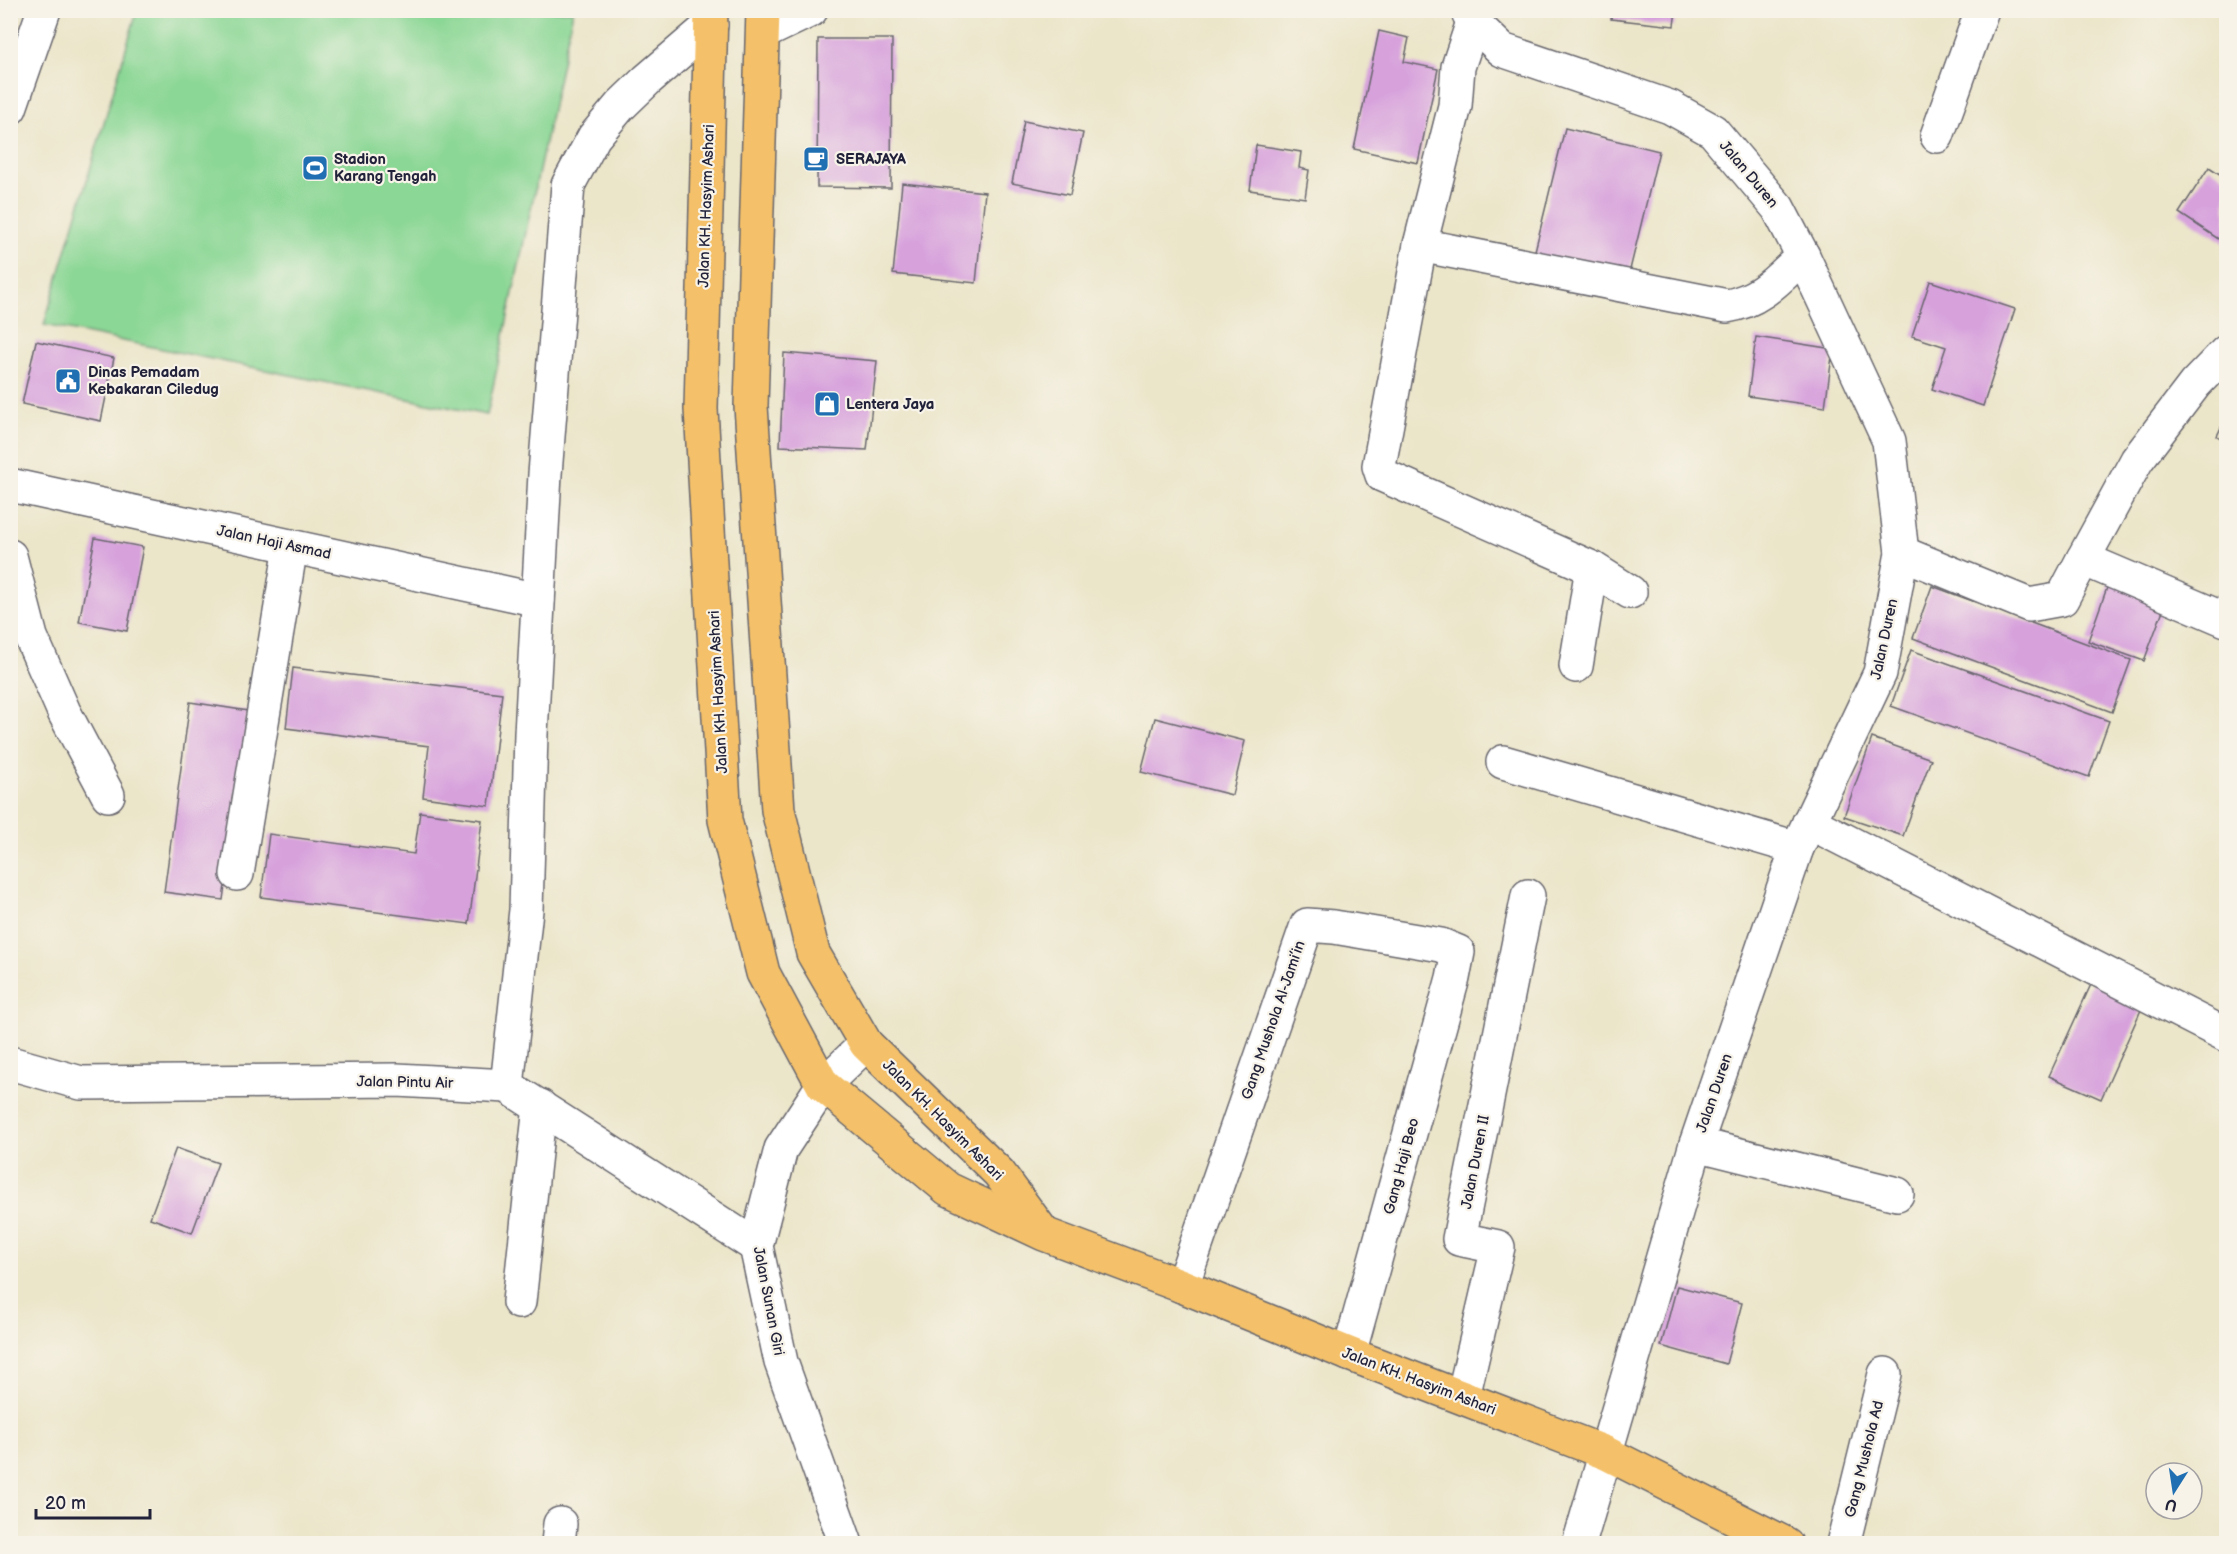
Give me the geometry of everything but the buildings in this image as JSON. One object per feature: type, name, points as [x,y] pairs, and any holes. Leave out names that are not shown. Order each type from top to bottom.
[{"type":"main road","name":"Jalan KH. Hasyim Ashari","points":[[711,18],[701,409],[725,820],[763,973],[823,1085],[948,1189],[1044,1234],[1606,1453],[1786,1544]]},
{"type":"main road","name":"Jalan KH. Hasyim Ashari","points":[[763,22],[751,406],[778,810],[813,953],[866,1044],[999,1173],[1044,1234]]},
{"type":"main road","points":[[701,409],[751,406]]},
{"type":"street","points":[[10,108],[16,71],[44,10]]},
{"type":"street","points":[[763,22],[811,10]]},
{"type":"street","points":[[1937,136],[1982,10]]},
{"type":"street","points":[[1470,16],[1458,67],[1455,106],[1420,245],[1379,466],[1382,475],[1592,568],[1630,592]]},
{"type":"street","name":"Jalan Duren","points":[[1470,16],[1502,50],[1670,107],[1713,131],[1778,208],[1803,256],[1889,441],[1902,553],[1880,674],[1803,835],[1696,1144],[1580,1544]]},
{"type":"street","points":[[507,1086],[526,910],[531,734],[545,474],[568,185],[594,137],[620,106],[711,18]]},
{"type":"street","points":[[1420,245],[1727,306],[1744,304],[1762,293],[1803,256]]},
{"type":"street","points":[[1902,553],[2029,605],[2062,599],[2137,460],[2195,384],[2226,352]]},
{"type":"street","name":"Jalan Haji Asmad","points":[[10,485],[538,600]]},
{"type":"street","points":[[237,874],[291,546]]},
{"type":"street","points":[[10,556],[31,637],[64,712],[108,795]]},
{"type":"street","points":[[2083,558],[2226,620]]},
{"type":"street","points":[[1576,666],[1592,568]]},
{"type":"street","points":[[1503,762],[1803,835],[2226,1035]]},
{"type":"street","name":"Jalan Duren II","points":[[1463,1397],[1497,1247],[1459,1239],[1528,896]]},
{"type":"street","name":"Gang Mushola Al-Jami’in","points":[[1182,1286],[1307,926],[1334,927],[1441,945],[1458,952],[1453,978]]},
{"type":"street","name":"Gang Haji Beo","points":[[1349,1354],[1453,978]]},
{"type":"street","name":"Jalan Sunan Giri","points":[[846,1544],[781,1362],[756,1246],[781,1149],[823,1085],[866,1044]]},
{"type":"street","name":"Jalan Pintu Air","points":[[10,1063],[81,1083],[397,1080],[507,1086],[756,1246]]},
{"type":"street","points":[[519,1302],[540,1106]]},
{"type":"street","points":[[1696,1144],[1897,1194]]},
{"type":"street","name":"Gang Mushola Ad","points":[[1843,1544],[1885,1374]]},
{"type":"green space","name":"Stadion Karang Tengah","points":[[137,11],[573,11],[487,415],[44,325]]},
{"type":"place","name":"SERAJAYA","points":[[816,159]]},
{"type":"place","name":"Stadion Karang Tengah","points":[[315,168]]},
{"type":"place","name":"Dinas Pemadam Kebakaran Ciledug","points":[[68,381]]},
{"type":"place","name":"Lentera Jaya","points":[[827,404]]}]
